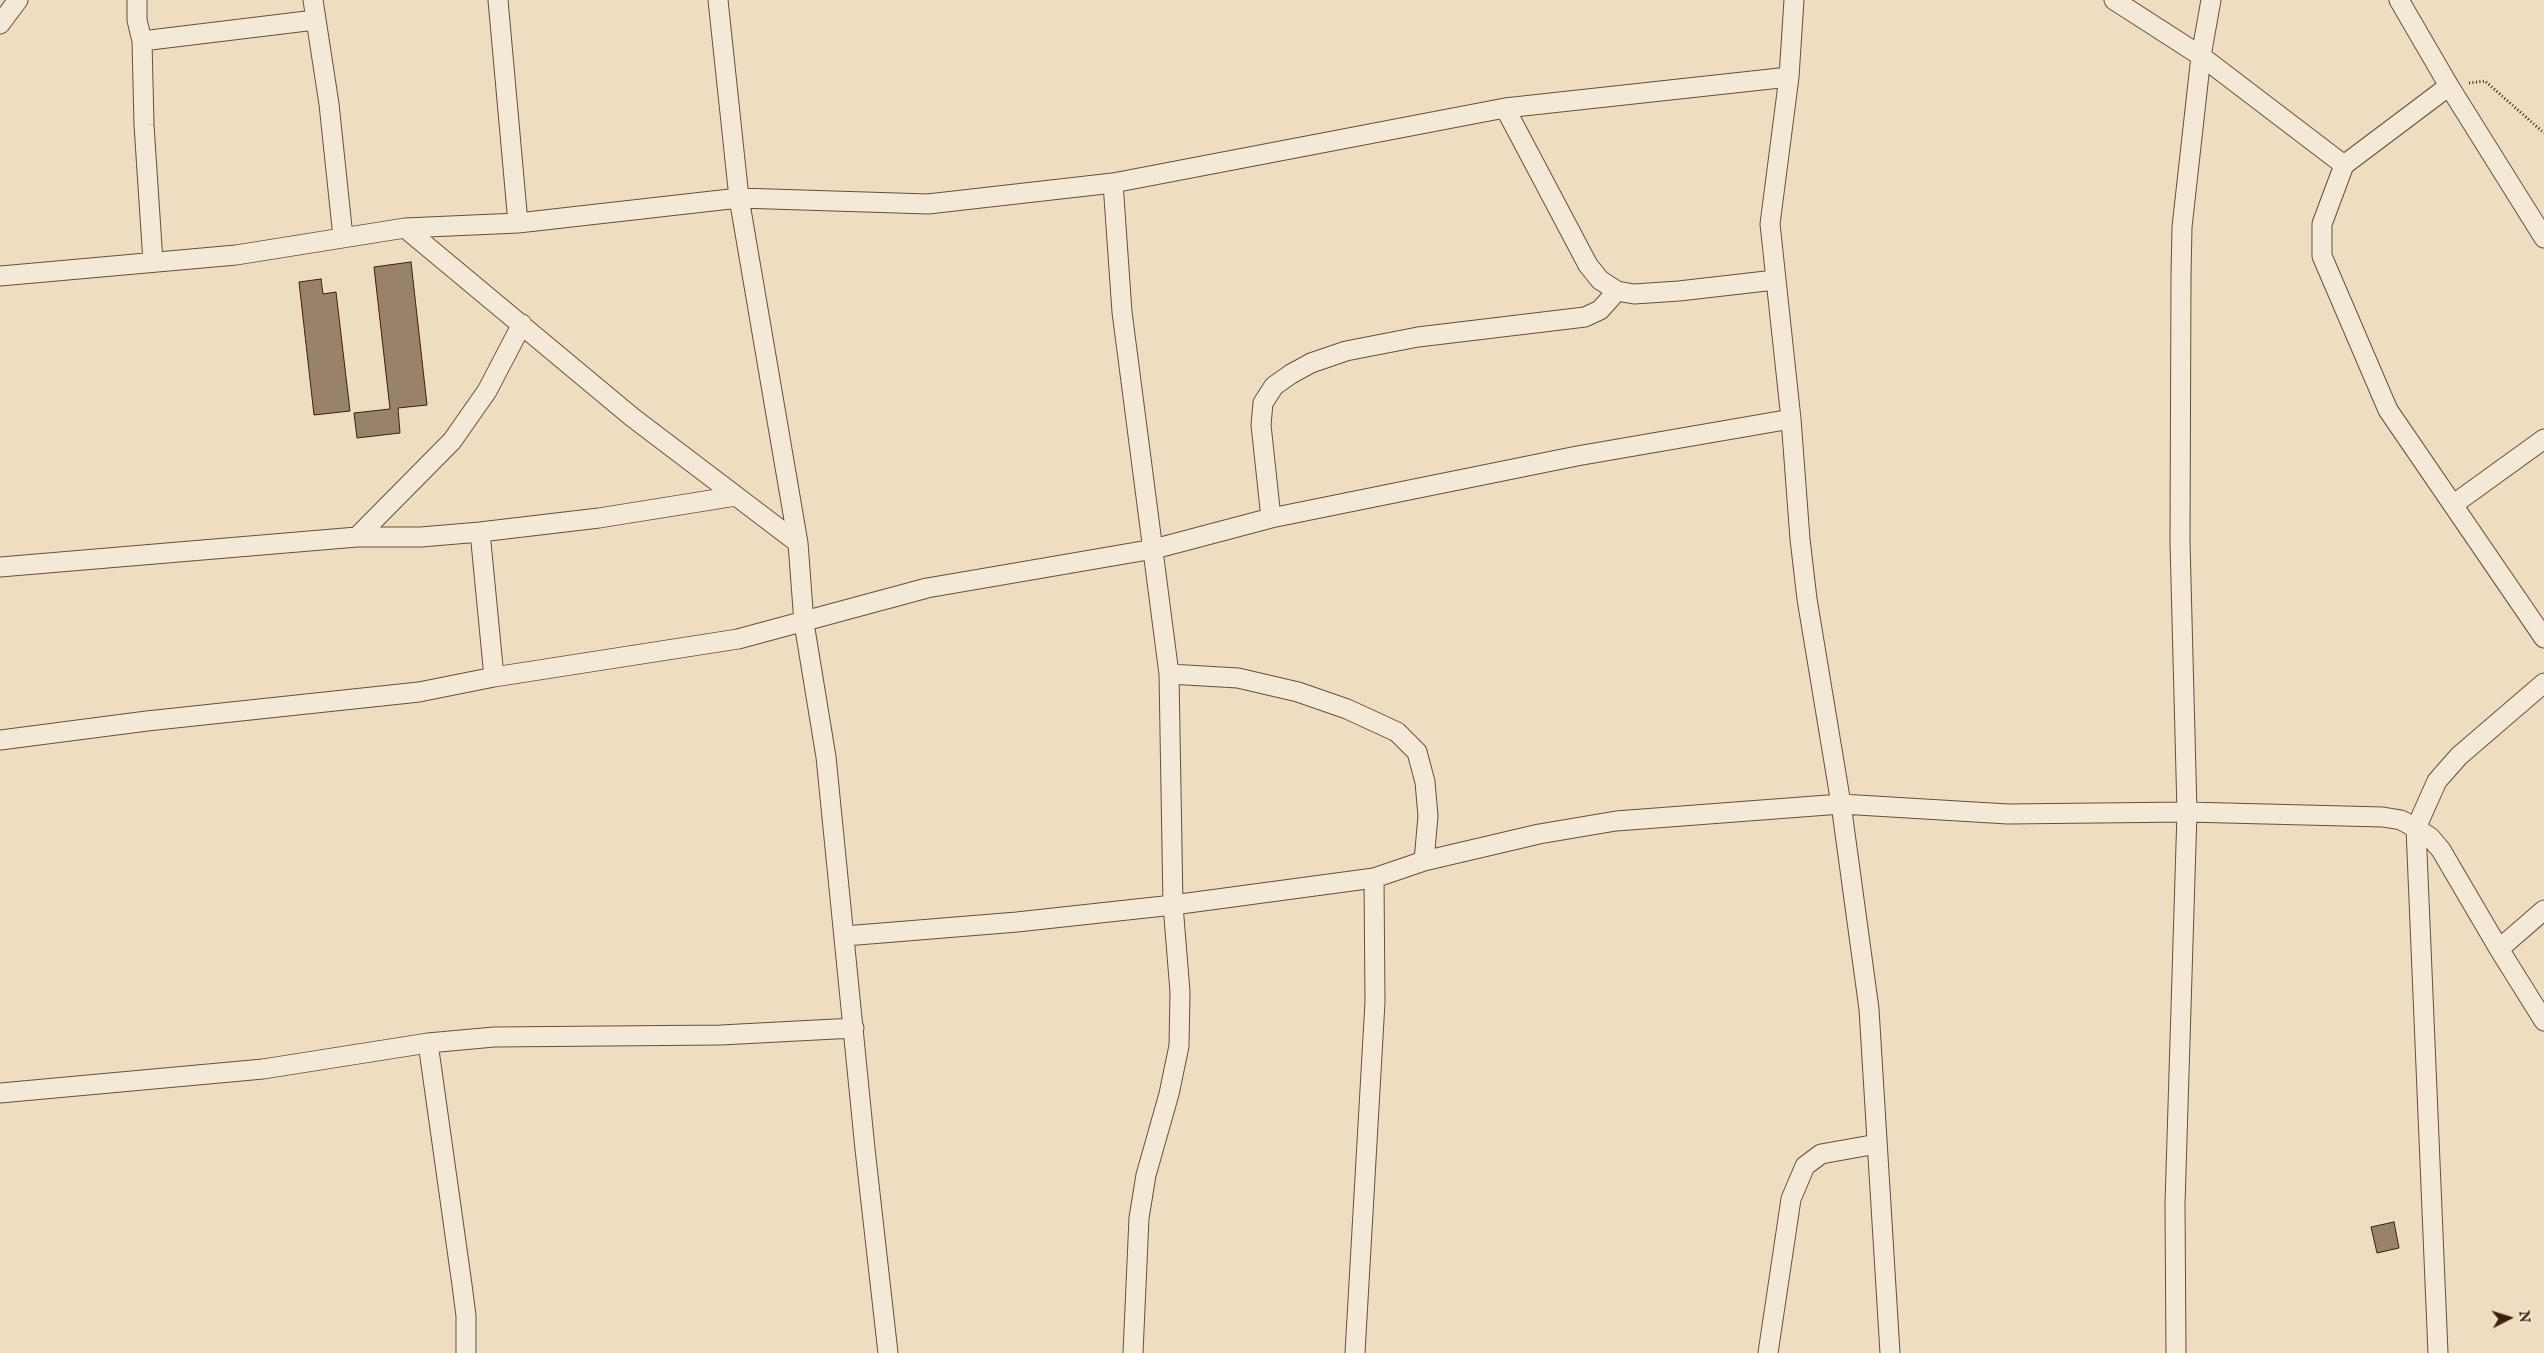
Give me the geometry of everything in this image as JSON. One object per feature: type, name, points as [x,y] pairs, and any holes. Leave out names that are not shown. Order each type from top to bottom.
[{"type":"street","points":[[0,24],[18,0]]},
{"type":"street","points":[[137,0],[137,20],[142,41],[144,124],[153,262]]},
{"type":"street","points":[[313,0],[329,104],[343,237]]},
{"type":"street","points":[[498,0],[518,223]]},
{"type":"street","points":[[718,0],[739,198],[798,543],[804,622],[826,757],[888,1353]]},
{"type":"street","points":[[1794,0],[1789,77],[1770,224],[1791,419],[1800,539],[1807,599],[1841,804],[1869,1009],[1890,1353]]},
{"type":"street","points":[[2114,0],[2201,56],[2344,165]]},
{"type":"street","points":[[2176,1353],[2175,1204],[2187,812],[2180,542],[2182,227],[2201,56],[2211,0]]},
{"type":"street","points":[[2399,0],[2449,86],[2544,238]]},
{"type":"street","points":[[142,41],[315,20]]},
{"type":"street","points":[[0,276],[236,255],[405,228],[518,223],[739,198],[928,204],[1114,183],[1505,108],[1789,77]]},
{"type":"street","points":[[2449,86],[2344,165],[2322,224],[2322,256],[2388,410],[2544,638]]},
{"type":"street","points":[[1505,108],[1588,265],[1600,280],[1617,291],[1634,294],[1679,291],[1775,280]]},
{"type":"street","points":[[1114,183],[1122,312],[1169,674],[1173,905],[1180,992],[1179,1046],[1169,1094],[1146,1175],[1139,1218],[1133,1353]]},
{"type":"street","points":[[405,228],[632,418],[798,543]]},
{"type":"street","points":[[1271,518],[1262,425],[1264,404],[1274,386],[1291,374],[1311,363],[1346,351],[1418,337],[1585,317],[1600,310],[1617,291]]},
{"type":"street","points":[[357,537],[452,440],[487,391],[522,324]]},
{"type":"street","points":[[0,740],[147,720],[419,692],[494,677],[738,640],[926,588],[1154,549],[1271,518],[1577,456],[1791,419]]},
{"type":"street","points":[[2454,504],[2544,439]]},
{"type":"street","points":[[0,567],[357,537],[421,537],[480,532],[599,518],[736,496]]},
{"type":"street","points":[[480,532],[494,677]]},
{"type":"street","points":[[1169,674],[1238,678],[1298,692],[1347,709],[1397,732],[1417,752],[1424,782],[1428,816],[1424,862]]},
{"type":"street","points":[[2438,1353],[2416,828],[2437,781],[2459,756],[2544,683]]},
{"type":"street","points":[[846,936],[1017,922],[1173,905],[1374,878],[1424,862],[1539,834],[1616,821],[1841,804],[2008,814],[2187,812],[2383,817],[2401,820],[2416,828],[2430,837],[2441,850],[2544,1021]]},
{"type":"street","points":[[1355,1353],[1376,1002],[1374,878]]},
{"type":"street","points":[[2499,949],[2544,910]]},
{"type":"street","points":[[0,1093],[263,1069],[428,1043],[494,1037],[721,1035],[854,1028]]},
{"type":"street","points":[[428,1043],[466,1316],[466,1353]]},
{"type":"street","points":[[1768,1353],[1791,1199],[1805,1166],[1822,1154],[1877,1144]]},
{"type":"path","points":[[2449,86],[2484,81],[2544,133]]},
{"type":"building","points":[[411,262],[427,405],[398,408],[400,433],[357,438],[354,413],[390,409],[374,267]]},
{"type":"building","points":[[321,279],[323,294],[336,292],[350,411],[314,415],[299,282]]},
{"type":"building","points":[[2394,1222],[2399,1248],[2377,1253],[2371,1227]]}]
